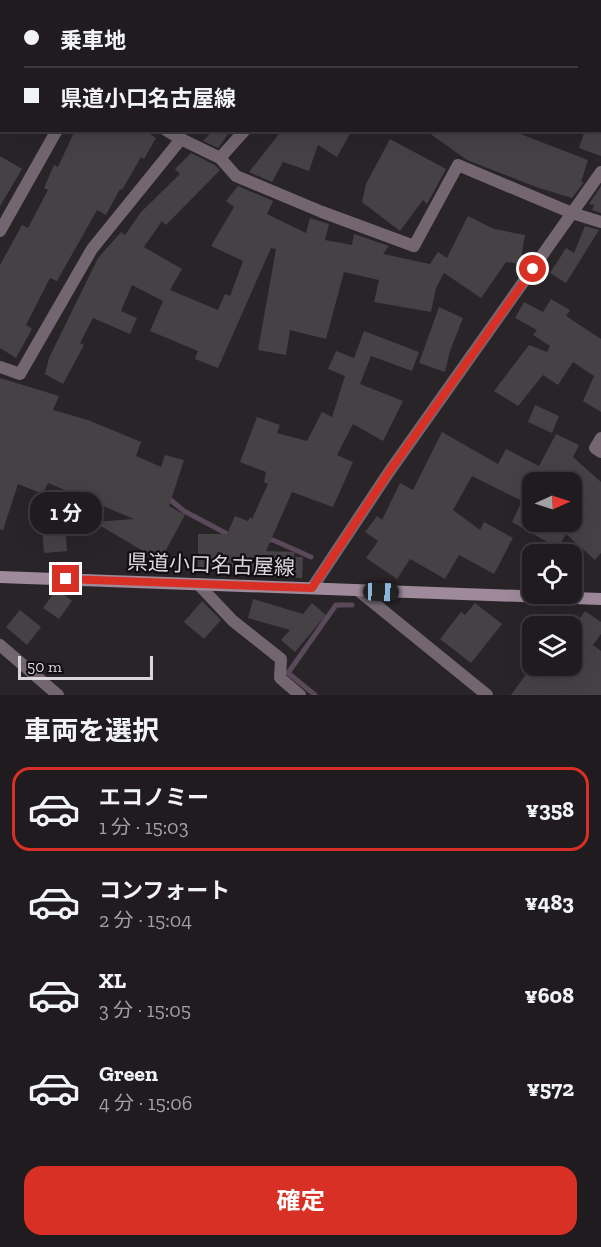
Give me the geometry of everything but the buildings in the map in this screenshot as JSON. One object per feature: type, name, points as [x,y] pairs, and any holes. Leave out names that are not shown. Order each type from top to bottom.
[{"type":"main road","name":"県道小口名古屋線","points":[[0,576],[601,599]]},
{"type":"street","points":[[0,231],[56,132]]},
{"type":"street","points":[[169,132],[220,158],[236,176],[322,212],[414,246],[458,165],[572,213],[601,222]]},
{"type":"street","points":[[220,158],[243,132]]},
{"type":"street","points":[[0,368],[20,375],[92,249],[181,139]]},
{"type":"street","points":[[312,588],[389,472],[601,172]]},
{"type":"street","points":[[601,438],[595,448],[601,452]]},
{"type":"street","points":[[198,584],[234,621],[281,659],[279,678],[300,695]]},
{"type":"street","points":[[359,591],[487,695]]},
{"type":"street","points":[[0,645],[57,695]]},
{"type":"waterway","points":[[167,497],[184,511],[233,537]]},
{"type":"waterway","points":[[266,540],[273,540],[311,557]]},
{"type":"waterway","points":[[315,695],[288,673],[336,605],[352,605]]},
{"type":"route","points":[[66,579],[312,588],[389,472],[533,269]]}]
